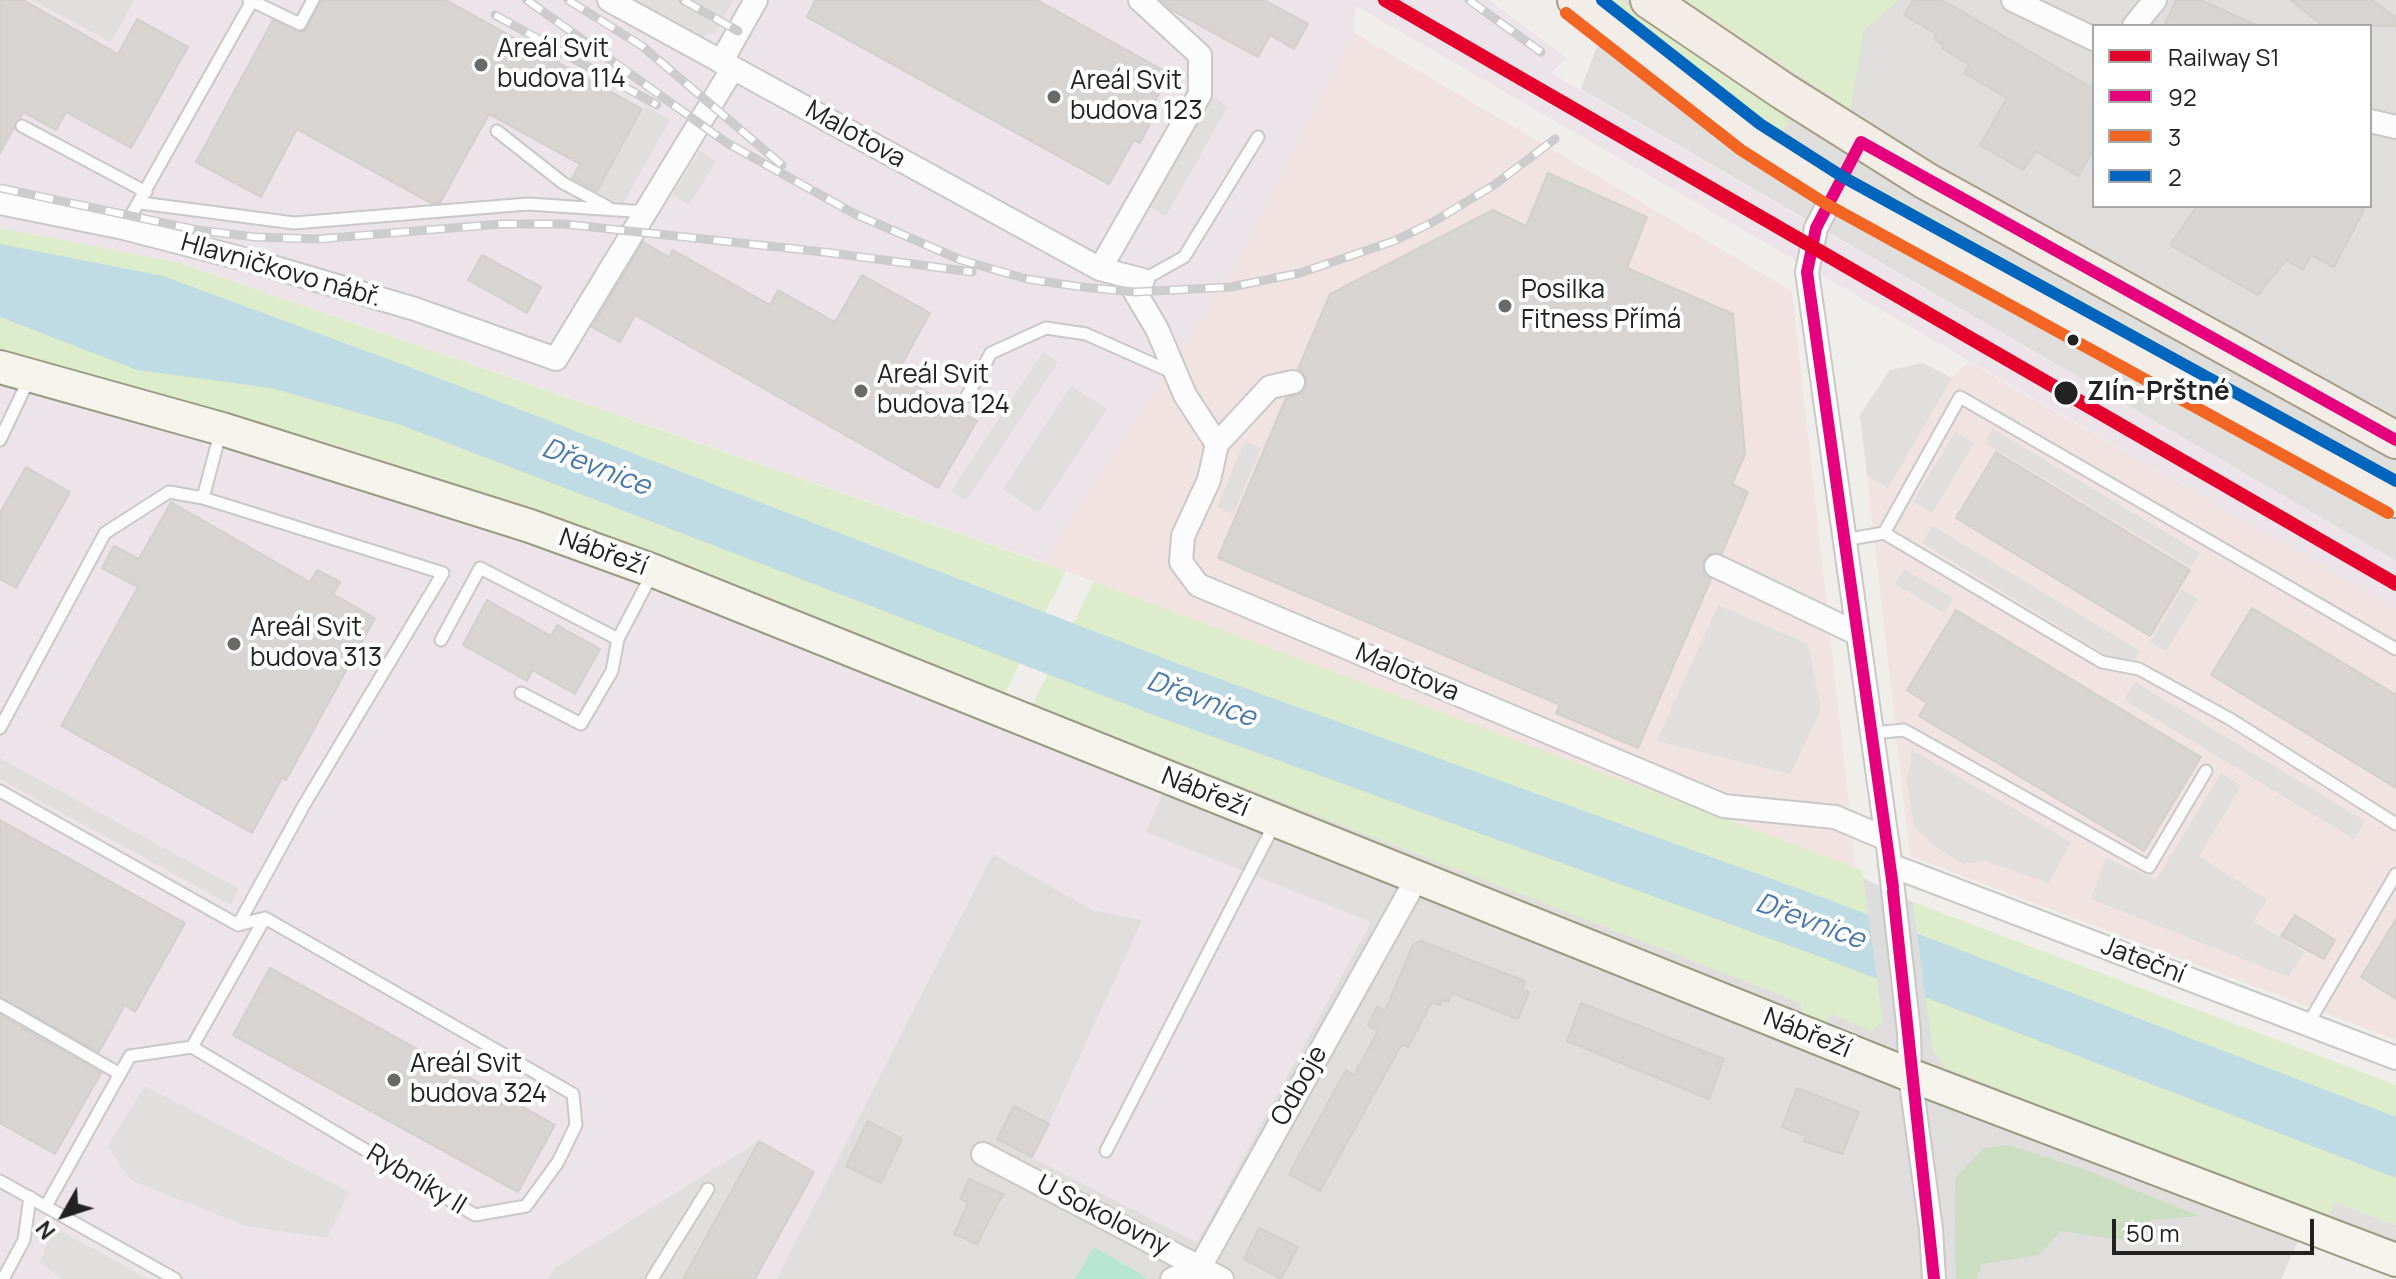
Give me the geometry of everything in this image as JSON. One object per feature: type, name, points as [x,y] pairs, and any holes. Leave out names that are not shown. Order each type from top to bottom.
[{"type":"main road","points":[[1576,0],[1751,137],[1835,191],[2396,499]]},
{"type":"main road","points":[[1649,0],[1861,142],[2396,440]]},
{"type":"main road","points":[[1835,191],[1861,142]]},
{"type":"street","name":"Malotova","points":[[609,0],[1100,269],[1143,280]]},
{"type":"street","points":[[648,212],[727,65],[756,0]]},
{"type":"street","points":[[1100,269],[1200,94],[1200,55],[1140,0]]},
{"type":"street","points":[[2013,0],[2092,38]]},
{"type":"street","points":[[2136,24],[2155,0]]},
{"type":"street","points":[[2372,121],[2396,127]]},
{"type":"street","points":[[1835,191],[1816,228],[1807,272],[1887,839],[1934,1279]]},
{"type":"street","name":"Hlavničkovo nábř.","points":[[0,203],[124,228],[415,309],[556,359],[648,212]]},
{"type":"street","points":[[1143,280],[1135,292],[1157,329],[1185,395],[1217,444],[1270,387],[1293,382]]},
{"type":"street","name":"Nábřeží","points":[[0,367],[222,429],[530,526],[654,571],[1910,1075],[2396,1260]]},
{"type":"street","name":"Malotova","points":[[1217,444],[1209,480],[1183,536],[1181,562],[1198,585],[1724,806],[1835,817],[1887,839]]},
{"type":"street","points":[[1716,566],[1858,634]]},
{"type":"street","name":"Jateční","points":[[1890,865],[2396,1058]]},
{"type":"street","name":"Odboje","points":[[1200,1267],[1417,878]]},
{"type":"street","name":"U Sokolovny","points":[[983,1154],[1222,1279]]},
{"type":"street","points":[[1172,1279],[1200,1267]]},
{"type":"lane","points":[[124,228],[144,198],[251,1],[300,24],[313,0]]},
{"type":"lane","points":[[22,126],[144,198],[294,223],[528,204],[648,212]]},
{"type":"lane","points":[[497,131],[563,183],[613,210]]},
{"type":"lane","points":[[1143,280],[1184,257],[1258,137]]},
{"type":"lane","points":[[967,396],[991,353],[1046,328],[1086,334],[1176,374]]},
{"type":"lane","points":[[0,440],[31,375]]},
{"type":"lane","points":[[1884,533],[1960,397],[2396,649]]},
{"type":"lane","points":[[203,498],[222,429]]},
{"type":"lane","points":[[0,728],[105,533],[169,492],[203,498],[443,573],[304,805],[238,925]]},
{"type":"lane","points":[[1844,540],[1884,533],[2102,662],[2139,669],[2230,719],[2396,824]]},
{"type":"lane","points":[[441,640],[480,568],[618,639]]},
{"type":"lane","points":[[521,693],[581,724],[612,671],[618,639],[654,571]]},
{"type":"lane","points":[[1872,733],[1904,730],[2149,867],[2206,771]]},
{"type":"lane","points":[[0,791],[238,925],[265,918]]},
{"type":"lane","points":[[1106,1151],[1276,822]]},
{"type":"lane","points":[[2308,1024],[2396,874]]},
{"type":"lane","points":[[46,1206],[130,1056],[192,1047],[265,918]]},
{"type":"lane","name":"Rybníky II","points":[[192,1047],[475,1215],[526,1206],[558,1162],[576,1125],[573,1094],[265,918]]},
{"type":"lane","points":[[0,1005],[120,1074]]},
{"type":"lane","points":[[0,1181],[175,1279]]},
{"type":"lane","points":[[652,1279],[708,1189]]},
{"type":"lane","points":[[3,1279],[24,1240],[30,1197]]},
{"type":"shaded area","points":[[0,0],[1489,0],[1567,58],[1551,73],[2396,561],[2396,608],[1356,6],[1353,32],[1234,269],[1043,562],[180,263],[0,228]]},
{"type":"shaded area","points":[[32,0],[134,0],[111,42]]},
{"type":"shaded area","points":[[635,0],[733,0],[716,32],[700,37]]},
{"type":"shaded area","points":[[1568,0],[2396,0],[2396,561],[1581,89],[1604,28]]},
{"type":"shaded area","points":[[1353,32],[1792,291],[1857,879],[1043,562],[1234,269]]},
{"type":"shaded area","points":[[1207,93],[1228,106],[1166,216],[1144,204]]},
{"type":"shaded area","points":[[646,106],[670,120],[622,205],[597,192]]},
{"type":"shaded area","points":[[700,151],[716,161],[689,205],[672,195]]},
{"type":"shaded area","points":[[1043,352],[1058,362],[966,501],[951,491]]},
{"type":"shaded area","points":[[1969,362],[2396,608],[2396,1040],[1910,856],[1860,415],[1890,370],[1923,363],[1951,378]]},
{"type":"shaded area","points":[[1923,363],[1952,378],[1888,488],[1867,475],[1860,415],[1890,370]]},
{"type":"shaded area","points":[[0,382],[484,525],[830,655],[1163,793],[1146,832],[1371,922],[1197,1243],[1033,1158],[1142,920],[1092,910],[993,854],[777,1279],[0,1279]]},
{"type":"shaded area","points":[[1071,386],[1107,409],[1038,513],[1003,489]]},
{"type":"shaded area","points":[[1993,429],[2200,553],[2191,567],[1985,443]]},
{"type":"shaded area","points":[[1955,432],[1974,443],[1932,513],[1913,502]]},
{"type":"shaded area","points":[[1245,441],[1261,448],[1233,514],[1217,507]]},
{"type":"shaded area","points":[[1933,526],[2140,651],[2130,669],[1922,543]]},
{"type":"shaded area","points":[[1904,569],[1953,598],[1944,613],[1895,584]]},
{"type":"shaded area","points":[[2182,589],[2198,599],[2166,651],[2150,642]]},
{"type":"shaded area","points":[[1718,605],[1808,644],[1821,710],[1790,774],[1657,741]]},
{"type":"shaded area","points":[[2135,682],[2365,821],[2354,839],[2124,700]]},
{"type":"shaded area","points":[[1100,707],[2345,1138],[2281,1279],[777,1279],[984,867]]},
{"type":"shaded area","points":[[1912,750],[2071,842],[2049,883],[1985,861],[1963,864],[1933,845],[1914,826],[1907,783]]},
{"type":"shaded area","points":[[0,758],[239,889],[231,905],[0,779]]},
{"type":"shaded area","points":[[2221,773],[2241,786],[2199,856],[2267,900],[2253,921],[2304,952],[2288,977],[2091,899],[2106,858],[2156,880]]},
{"type":"shaded area","points":[[145,1086],[349,1192],[327,1238],[246,1226],[130,1180],[108,1146]]},
{"type":"shaded area","points":[[759,1141],[682,1279],[548,1279],[555,1268]]},
{"type":"shaded area","points":[[2334,1202],[2396,1225],[2396,1247],[2327,1221]]},
{"type":"shaded area","points":[[54,1227],[148,1279],[62,1279],[40,1263]]},
{"type":"green space","points":[[1599,0],[1620,0],[1783,112],[1788,124],[1782,131],[1767,129]]},
{"type":"green space","points":[[1684,0],[1899,0],[1863,31],[1851,110]]},
{"type":"green space","points":[[1889,194],[2396,475],[2396,481],[1887,200]]},
{"type":"green space","points":[[0,228],[180,263],[1066,571],[1004,694],[428,475],[330,443],[0,352]]},
{"type":"green space","points":[[1094,582],[1862,870],[1883,1022],[1871,1031],[1831,1014],[1825,1022],[1801,1012],[1801,1003],[1032,705]]},
{"type":"green space","points":[[1913,902],[2396,1085],[2396,1225],[2335,1202],[2327,1221],[1996,1097],[1999,1089],[1946,1068],[1933,1051]]},
{"type":"green space","points":[[2008,1145],[2086,1170],[2199,1216],[2152,1220],[2122,1240],[2061,1231],[2039,1255],[1982,1264],[1977,1279],[1956,1279],[1955,1178],[1984,1148]]},
{"type":"green space","points":[[1094,1247],[1146,1277],[1145,1279],[1075,1279]]},
{"type":"water","name":"Dřevnice","points":[[0,244],[163,276],[420,371],[1184,666],[1827,899],[2396,1117],[2396,1178],[1807,952],[1164,719],[401,425],[271,388],[137,370],[0,317]]},
{"type":"pier","points":[[1863,878],[1913,902],[1931,1041],[1883,1022]]},
{"type":"building","points":[[0,0],[23,0],[118,54],[137,19],[188,47],[131,148],[66,112],[56,130],[23,112],[0,153]]},
{"type":"building","points":[[321,0],[446,0],[642,109],[597,191],[572,178],[580,164],[489,114],[440,203],[431,203],[297,129],[261,197],[196,162],[273,20],[304,32]]},
{"type":"building","name":"Areál Svit budova 123","points":[[815,0],[1037,0],[1170,74],[1144,121],[1150,124],[1140,143],[1134,140],[1109,184],[807,17]]},
{"type":"building","points":[[1161,0],[1264,0],[1308,24],[1294,49],[1270,35],[1258,57],[1172,10]]},
{"type":"building","points":[[1913,0],[1942,0],[2092,88],[2092,152],[2078,176],[2036,151],[2023,170],[1980,145],[2007,98],[1964,73],[1969,65],[1942,48],[1944,45],[1934,39],[1936,34],[1904,15]]},
{"type":"building","points":[[2176,0],[2201,0],[2254,24],[2165,24]]},
{"type":"building","points":[[2291,0],[2372,0],[2396,18],[2396,26],[2321,24]]},
{"type":"building","points":[[1548,173],[1647,217],[1627,268],[1733,314],[1745,454],[1732,484],[1748,492],[1722,553],[1709,554],[1703,561],[1704,573],[1711,579],[1638,748],[1556,713],[1560,705],[1218,558],[1286,398],[1302,393],[1306,387],[1306,378],[1298,369],[1330,294],[1493,210],[1526,226]]},
{"type":"building","points":[[2196,208],[2365,208],[2334,267],[2311,255],[2303,270],[2286,260],[2258,295],[2170,245]]},
{"type":"building","points":[[643,242],[669,257],[673,250],[770,305],[778,290],[835,322],[862,275],[930,313],[902,364],[911,370],[906,380],[977,421],[938,488],[635,315],[620,342],[592,327]]},
{"type":"building","points":[[482,255],[541,287],[527,313],[468,280]]},
{"type":"building","points":[[1996,452],[2190,570],[2150,636],[1956,518]]},
{"type":"building","points":[[26,467],[70,492],[16,588],[0,579],[0,513]]},
{"type":"building","name":"Areál Svit budova 313","points":[[171,502],[310,582],[317,570],[340,582],[333,594],[375,618],[286,780],[282,778],[252,833],[61,726],[138,587],[102,568],[114,546],[139,559]]},
{"type":"building","points":[[487,600],[551,636],[557,625],[600,649],[575,694],[532,670],[527,681],[463,645]]},
{"type":"building","points":[[2252,608],[2396,695],[2396,788],[2211,675]]},
{"type":"building","points":[[1956,610],[2201,757],[2144,851],[1919,716],[1927,703],[1907,690]]},
{"type":"building","points":[[0,820],[185,923],[135,1012],[125,1005],[99,1052],[0,997]]},
{"type":"building","points":[[2295,915],[2335,940],[2324,959],[2281,936]]},
{"type":"building","points":[[2396,919],[2396,999],[2361,977]]},
{"type":"building","points":[[1421,941],[1525,981],[1522,989],[1529,992],[1518,1019],[1452,993],[1448,1002],[1442,1000],[1440,1005],[1432,1002],[1408,1047],[1402,1044],[1320,1191],[1289,1174],[1346,1070],[1354,1075],[1378,1031],[1368,1025],[1377,1006],[1385,1011],[1413,945]]},
{"type":"building","name":"Areál Svit budova 324","points":[[270,968],[555,1125],[518,1192],[233,1035]]},
{"type":"building","points":[[1581,1003],[1724,1059],[1709,1099],[1567,1041]]},
{"type":"building","points":[[0,1015],[101,1073],[55,1154],[0,1123]]},
{"type":"building","points":[[1797,1088],[1859,1112],[1842,1154],[1804,1141],[1806,1136],[1782,1127]]},
{"type":"building","points":[[1014,1106],[1049,1124],[1032,1157],[997,1139]]},
{"type":"building","points":[[868,1121],[902,1139],[881,1183],[846,1166]]},
{"type":"building","points":[[759,1141],[814,1172],[755,1279],[683,1279]]},
{"type":"building","points":[[969,1179],[1003,1194],[977,1244],[954,1234],[968,1203],[960,1199]]},
{"type":"building","points":[[1259,1228],[1298,1247],[1281,1279],[1244,1259]]},
{"type":"railway","points":[[527,0],[727,143],[855,214],[961,260],[1027,279],[1082,287],[1135,292],[1231,287],[1300,273],[1394,241],[1433,222],[1494,185],[1555,139]]},
{"type":"railway","points":[[568,0],[642,46],[782,165]]},
{"type":"railway","points":[[683,0],[738,31]]},
{"type":"railway","points":[[1469,0],[1541,52]]},
{"type":"railway","points":[[495,15],[657,105]]},
{"type":"railway","points":[[0,188],[197,230],[255,237],[318,239],[501,224],[564,224],[824,252],[972,272]]},
{"type":"rail line","name":"S1","points":[[1385,0],[2396,584]]},
{"type":"transit line","name":"2","points":[[1602,0],[1760,124],[1843,177],[2396,481]]},
{"type":"transit line","name":"3","points":[[1566,13],[1741,150],[1826,204],[2388,513]]},
{"type":"transit line","name":"92","points":[[1893,887],[1807,272],[1816,228],[1861,142],[2396,440]]},
{"type":"transit line","name":"92","points":[[1893,891],[1934,1279]]},
{"type":"place","name":"Areál Svit budova 114","points":[[481,65]]},
{"type":"place","name":"Areál Svit budova 123","points":[[1054,97]]},
{"type":"place","name":"Posilka Fitness Přímá","points":[[1505,306]]},
{"type":"place","name":"Areál Svit budova 124","points":[[861,391]]},
{"type":"place","name":"Zlín-Prštné","points":[[2066,393]]},
{"type":"place","name":"Areál Svit budova 313","points":[[234,644]]},
{"type":"place","name":"Areál Svit budova 324","points":[[394,1080]]}]
